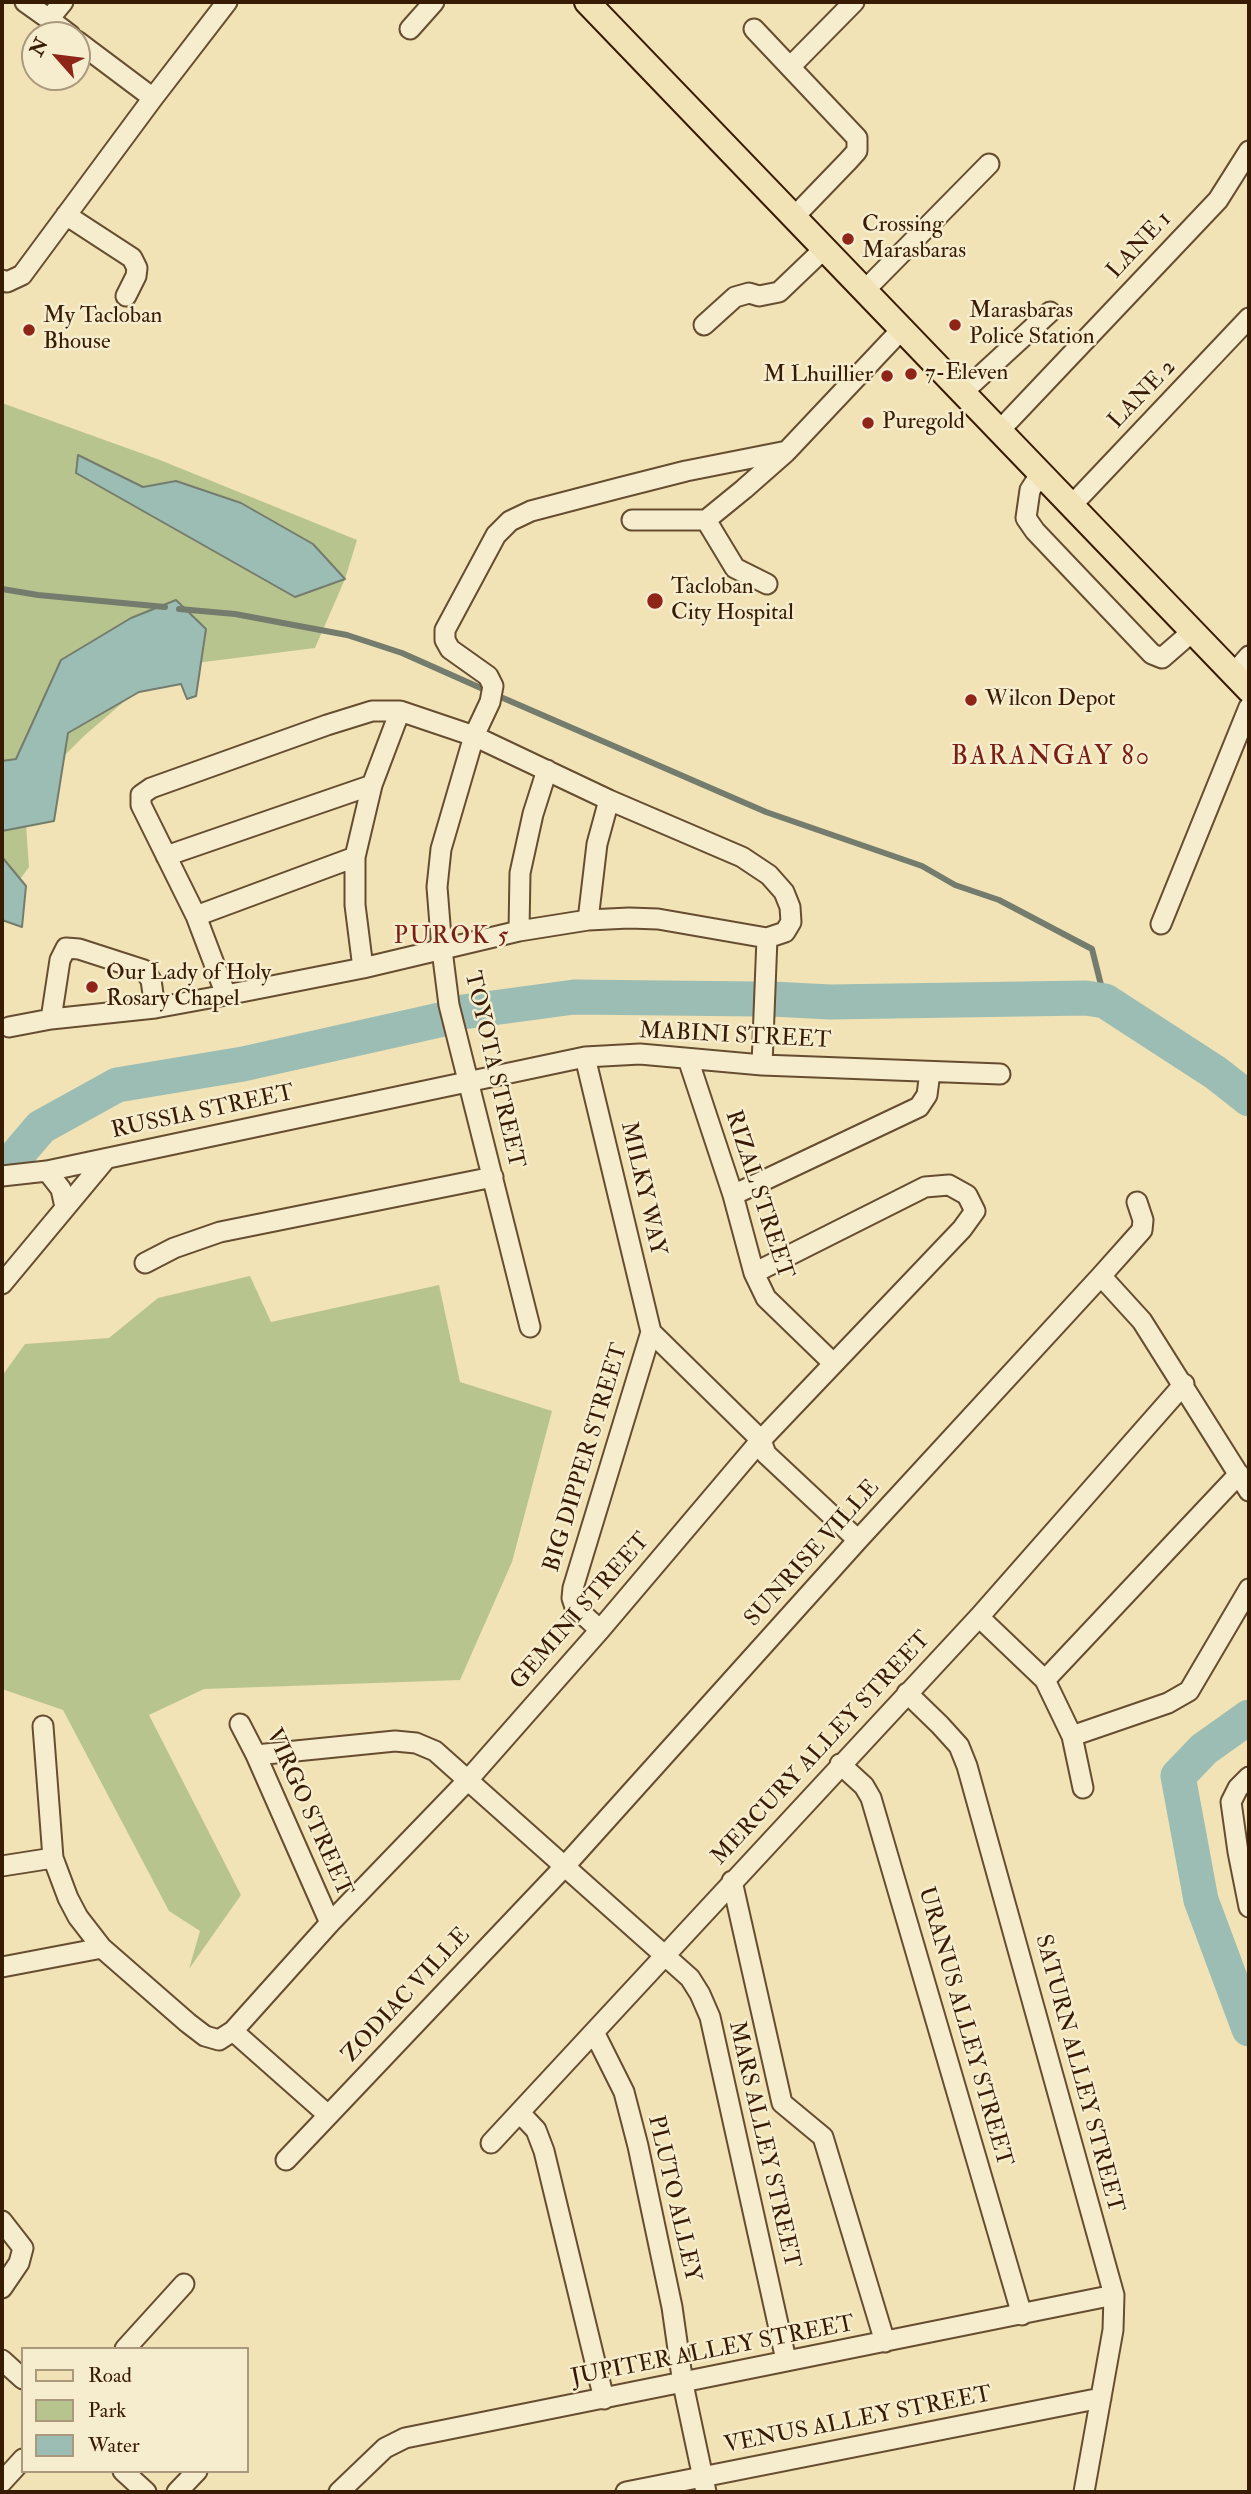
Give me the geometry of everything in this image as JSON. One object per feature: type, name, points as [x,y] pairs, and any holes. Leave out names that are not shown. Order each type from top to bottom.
[{"type":"main road","points":[[596,5],[794,216],[1193,631],[1244,673]]},
{"type":"street","points":[[25,2],[52,21]]},
{"type":"street","points":[[49,19],[63,2]]},
{"type":"street","points":[[2,280],[7,282],[22,275],[227,2]]},
{"type":"street","points":[[410,29],[434,2]]},
{"type":"street","points":[[790,67],[854,2]]},
{"type":"street","points":[[754,29],[857,138],[857,150],[794,216]]},
{"type":"street","points":[[91,52],[153,98]]},
{"type":"street","name":"LANE 1","points":[[1000,430],[1180,246],[1218,200],[1249,151]]},
{"type":"street","points":[[865,290],[989,164]]},
{"type":"street","points":[[66,215],[132,258],[137,268],[136,276],[126,296]]},
{"type":"street","points":[[704,325],[735,297],[749,293],[759,296],[779,292],[825,248]]},
{"type":"street","points":[[963,392],[1049,312]]},
{"type":"street","name":"LANE 2","points":[[1072,505],[1249,318]]},
{"type":"street","points":[[632,520],[706,520],[786,451],[902,329]]},
{"type":"street","name":"TOYOTA STREET","points":[[530,1327],[449,1005],[442,950],[437,887],[441,849],[474,736],[491,702],[493,686],[488,676],[450,649],[445,640],[445,630],[496,535],[510,521],[531,511],[686,471],[786,451]]},
{"type":"street","points":[[1041,473],[1030,490],[1026,518],[1035,531],[1152,654],[1163,658],[1193,631]]},
{"type":"street","points":[[706,520],[735,568],[767,583]]},
{"type":"street","points":[[1161,924],[1249,707]]},
{"type":"street","points":[[9,1027],[51,1019],[155,1008],[226,995],[363,968],[519,931],[587,920],[658,919],[767,938],[785,932],[791,922],[790,907],[784,892],[769,875],[742,857],[609,800],[474,736],[400,711],[372,711],[151,788],[141,796],[141,805],[196,916],[226,995]]},
{"type":"street","points":[[363,968],[355,905],[355,858],[372,785],[400,711]]},
{"type":"street","points":[[519,931],[520,873],[533,814],[547,770]]},
{"type":"street","points":[[166,856],[372,785]]},
{"type":"street","points":[[587,920],[597,844],[609,800]]},
{"type":"street","points":[[196,916],[355,858]]},
{"type":"street","points":[[762,1065],[767,938]]},
{"type":"street","points":[[51,1019],[60,960],[66,948],[79,949],[144,970],[150,980],[155,1008]]},
{"type":"street","name":"MABINI STREET","points":[[470,1081],[585,1057],[640,1054],[762,1065],[1000,1074]]},
{"type":"street","name":"MILKY WAY","points":[[585,1057],[651,1332]]},
{"type":"street","name":"RIZAL STREET","points":[[688,1059],[733,1195],[754,1273],[766,1298],[834,1363]]},
{"type":"street","points":[[733,1195],[919,1107],[927,1094],[930,1072]]},
{"type":"street","name":"RUSSIA STREET","points":[[2,1284],[106,1159],[470,1081]]},
{"type":"street","points":[[2,1176],[47,1171],[106,1159]]},
{"type":"street","points":[[47,1171],[61,1189],[65,1208]]},
{"type":"street","points":[[145,1263],[174,1248],[220,1232],[493,1177]]},
{"type":"street","name":"GEMINI STREET","points":[[226,2036],[467,1781],[600,1630],[761,1440],[962,1229],[975,1211],[967,1195],[949,1185],[925,1187],[754,1273]]},
{"type":"street","name":"SUNRISE VILLE","points":[[564,1867],[1142,1230],[1143,1220],[1137,1202]]},
{"type":"street","points":[[1045,1680],[1244,1483],[1142,1321],[1101,1276]]},
{"type":"street","points":[[651,1332],[761,1440],[766,1454],[858,1540]]},
{"type":"street","name":"BIG DIPPER STREET","points":[[600,1630],[575,1607],[573,1588],[651,1332]]},
{"type":"street","name":"MERCURY ALLEY STREET","points":[[491,2143],[979,1617],[1184,1384]]},
{"type":"street","points":[[1072,1736],[1168,1703],[1189,1691],[1249,1589]]},
{"type":"street","points":[[979,1617],[1045,1680],[1072,1736],[1083,1788]]},
{"type":"street","name":"SATURN ALLEY STREET","points":[[907,1693],[959,1746],[967,1766],[1114,2295],[1115,2316],[1084,2492]]},
{"type":"street","name":"VIRGO STREET","points":[[240,1724],[330,1923]]},
{"type":"street","points":[[43,1726],[53,1858],[78,1917],[102,1948],[188,2023],[205,2036],[226,2036],[328,2115]]},
{"type":"street","points":[[256,1755],[395,1741],[416,1743],[435,1751],[664,1955]]},
{"type":"street","name":"URANUS ALLEY STREET","points":[[840,1764],[864,1786],[871,1798],[1022,2315]]},
{"type":"street","points":[[1244,1782],[1231,1802],[1243,1849],[1249,1907]]},
{"type":"street","points":[[2,1866],[53,1858]]},
{"type":"street","name":"ZODIAC VILLE","points":[[286,2160],[564,1867]]},
{"type":"street","points":[[732,1881],[782,2103],[823,2137],[885,2342]]},
{"type":"street","points":[[2,1967],[102,1948]]},
{"type":"street","name":"MARS ALLEY STREET","points":[[664,1955],[690,1978],[710,2017],[786,2360]]},
{"type":"street","name":"PLUTO ALLEY","points":[[594,2032],[624,2092],[638,2146],[672,2308],[683,2384],[704,2485]]},
{"type":"street","points":[[520,2113],[536,2130],[544,2151],[604,2399]]},
{"type":"street","points":[[2,2221],[23,2248],[19,2263],[2,2288]]},
{"type":"street","points":[[127,2347],[184,2284]]},
{"type":"street","name":"JUPITER ALLEY STREET","points":[[339,2492],[384,2448],[405,2438],[1114,2295]]},
{"type":"street","points":[[2,2360],[21,2377]]},
{"type":"street","name":"VENUS ALLEY STREET","points":[[625,2492],[704,2485],[1101,2398]]},
{"type":"street","points":[[2,2482],[21,2461]]},
{"type":"street","points":[[125,2473],[146,2492]]},
{"type":"street","points":[[177,2492],[195,2473]]},
{"type":"green space","points":[[2,403],[160,460],[357,540],[345,579],[315,648],[164,667],[84,736],[24,796],[29,867],[2,904]]},
{"type":"green space","points":[[250,1276],[271,1322],[439,1285],[460,1382],[552,1411],[512,1562],[460,1680],[204,1689],[149,1715],[241,1895],[189,1969],[200,1931],[169,1911],[63,1710],[2,1689],[2,1376],[25,1344],[109,1338],[158,1298]]},
{"type":"water","points":[[78,455],[143,487],[176,481],[241,503],[313,544],[345,579],[295,597],[76,473]]},
{"type":"water","points":[[176,600],[206,629],[196,696],[187,699],[181,684],[139,692],[68,733],[54,821],[2,831],[2,761],[16,759],[61,660],[131,618]]},
{"type":"water","points":[[2,857],[26,886],[22,927],[2,920]]},
{"type":"waterway","points":[[2,589],[165,607]]},
{"type":"waterway","points":[[179,609],[235,614],[347,635],[402,653],[483,689]]},
{"type":"waterway","points":[[503,698],[766,812],[922,866],[955,885],[999,900],[1092,949],[1105,1001]]},
{"type":"waterway","points":[[463,1012],[574,997],[756,999]]},
{"type":"waterway","points":[[772,999],[830,1002],[1086,998],[1105,1001],[1216,1073],[1249,1099]]},
{"type":"waterway","points":[[5,1169],[41,1127],[117,1085],[243,1064],[444,1019]]},
{"type":"waterway","points":[[1249,1717],[1204,1749],[1178,1776],[1201,1900],[1249,2029]]},
{"type":"place","name":"Crossing Marasbaras","points":[[848,239]]},
{"type":"place","name":"Marasbaras Police Station","points":[[955,325]]},
{"type":"place","name":"My Tacloban Bhouse","points":[[29,330]]},
{"type":"place","name":"7-Eleven","points":[[911,374]]},
{"type":"place","name":"M Lhuillier","points":[[887,376]]},
{"type":"place","name":"Puregold","points":[[868,423]]},
{"type":"place","name":"Tacloban City Hospital","points":[[655,601]]},
{"type":"place","name":"Wilcon Depot","points":[[971,700]]},
{"type":"place","name":"Our Lady of Holy Rosary Chapel","points":[[92,987]]},
{"type":"district","name":"BARANGAY 80","points":[[1051,758]]},
{"type":"district","name":"PUROK 5","points":[[452,938]]}]
